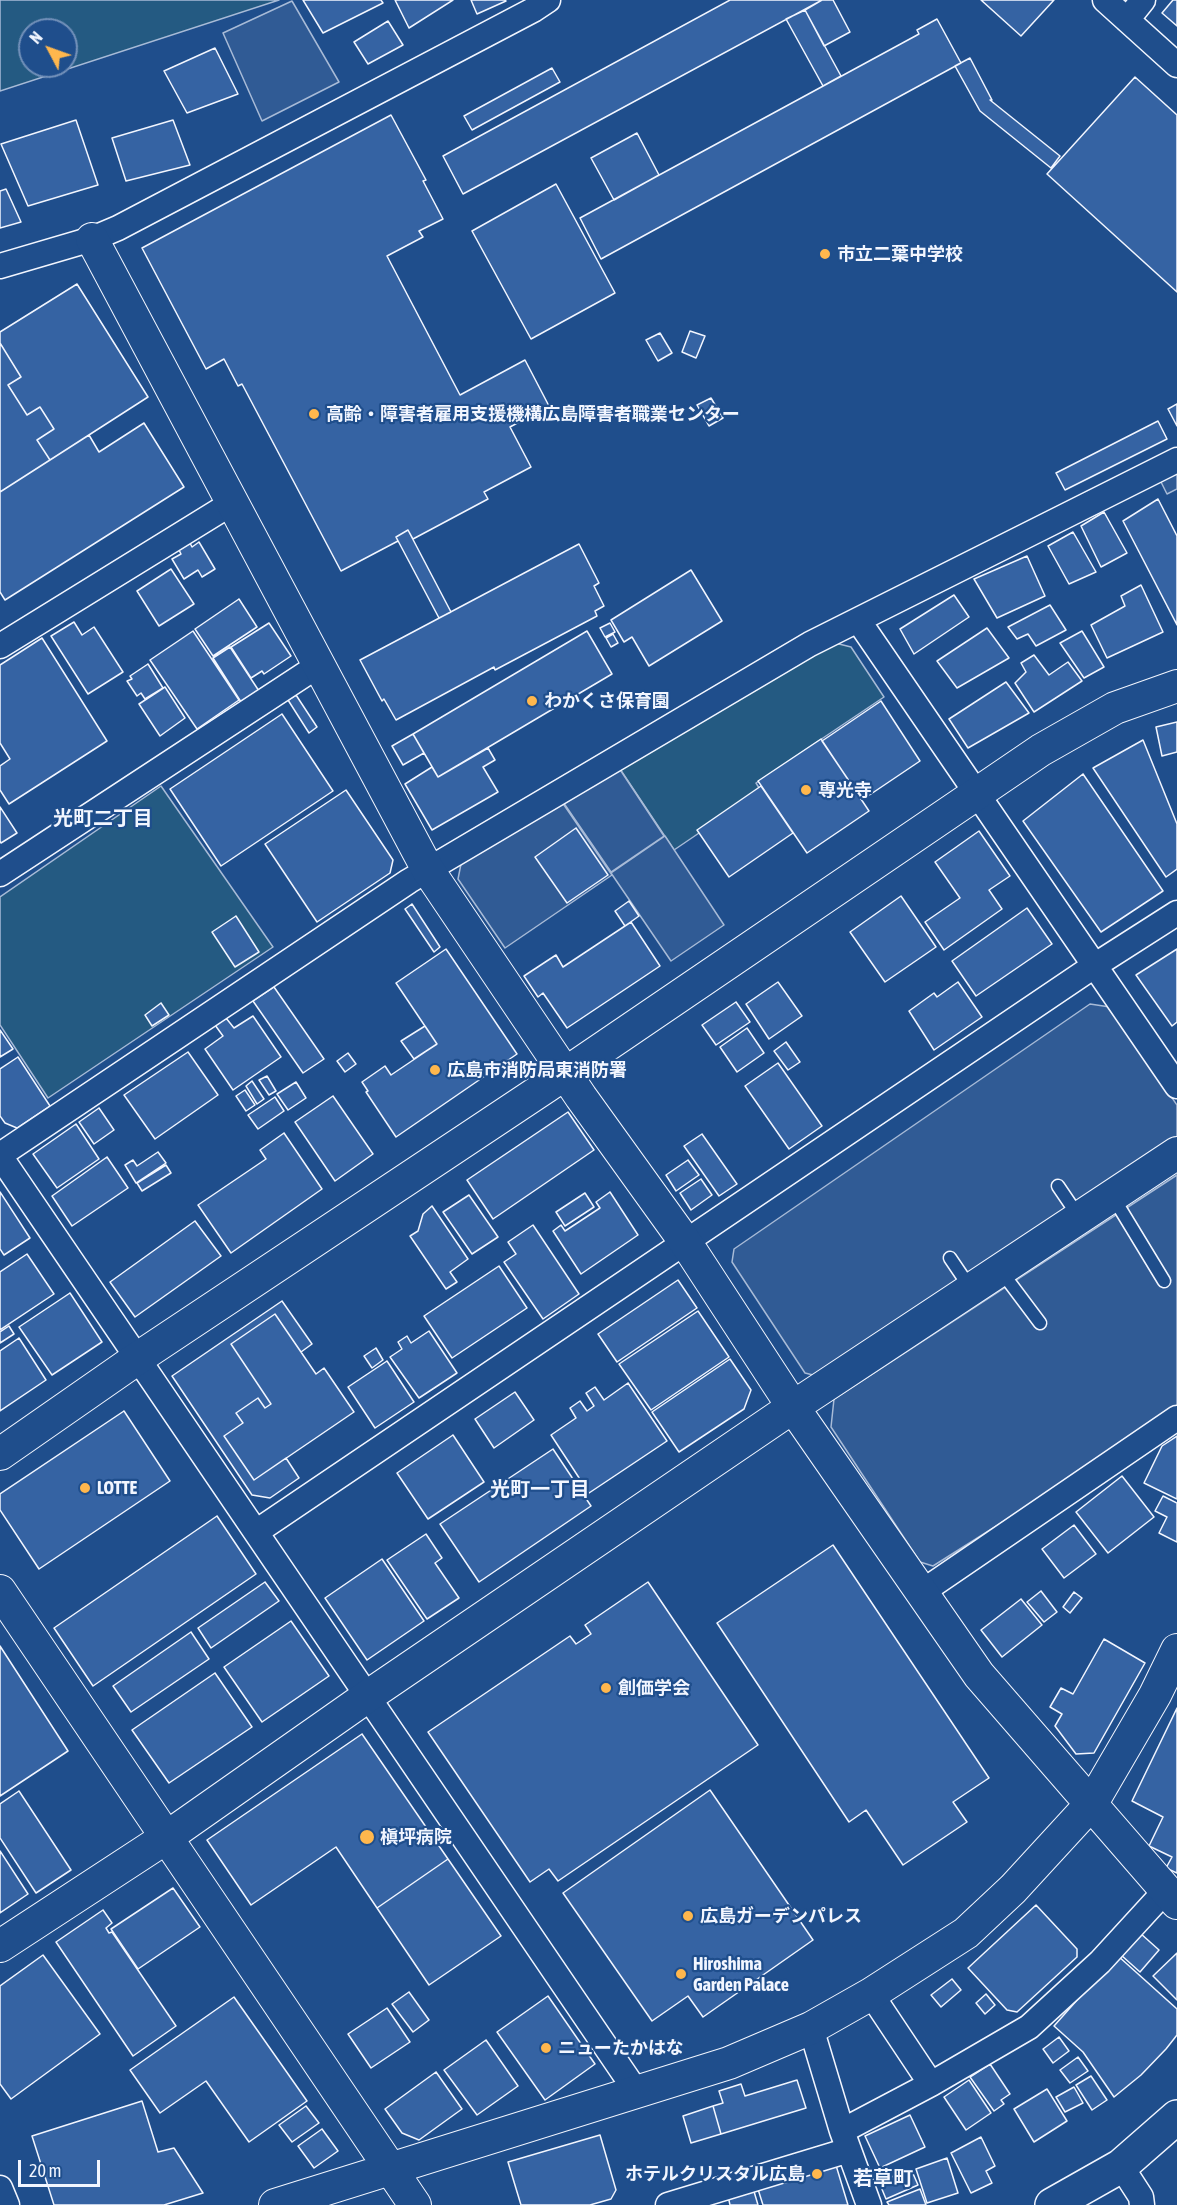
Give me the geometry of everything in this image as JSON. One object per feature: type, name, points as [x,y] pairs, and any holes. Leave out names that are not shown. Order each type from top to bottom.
[{"type":"main road","points":[[1052,2205],[1121,2166],[1177,2117]]},
{"type":"street","points":[[0,266],[92,240],[502,27],[548,0]]},
{"type":"street","points":[[1105,0],[1177,65]]},
{"type":"street","points":[[1127,20],[1143,0]]},
{"type":"street","points":[[92,240],[428,870],[565,1074],[686,1243],[793,1407],[979,1675],[1172,1896],[1029,2027],[931,2084],[845,2140],[668,2205]]},
{"type":"street","points":[[636,2091],[0,1156],[409,881],[810,645],[1177,460]]},
{"type":"street","points":[[0,646],[232,503]]},
{"type":"street","points":[[858,620],[1177,1086]]},
{"type":"street","points":[[0,874],[319,665]]},
{"type":"street","points":[[0,1454],[1041,750],[1177,672]]},
{"type":"street","points":[[1115,708],[1177,686]]},
{"type":"street","points":[[256,1532],[1094,966],[1177,914]]},
{"type":"street","points":[[0,1946],[167,1837],[368,1696],[793,1407],[1177,1153]]},
{"type":"street","points":[[922,1592],[1177,1418]]},
{"type":"street","points":[[0,1591],[415,2205]]},
{"type":"street","points":[[275,2205],[729,2063],[811,2028],[871,1994],[966,1933],[1013,1889],[1092,1803],[1155,1695],[1177,1650]]},
{"type":"street","points":[[871,1994],[931,2084]]},
{"type":"street","points":[[811,2028],[845,2140],[869,2205]]},
{"type":"street","points":[[1121,2166],[1141,2197],[1142,2205]]},
{"type":"street","points":[[0,2188],[7,2205]]},
{"type":"lane","points":[[1058,1186],[1080,1218]]},
{"type":"lane","points":[[1113,1196],[1164,1281]]},
{"type":"lane","points":[[950,1258],[971,1290]]},
{"type":"lane","points":[[1000,1271],[1040,1323]]},
{"type":"shaded area","points":[[0,0],[279,0],[78,66],[78,18],[18,18],[18,78],[40,78],[0,91]]},
{"type":"shaded area","points":[[292,1],[339,82],[262,121],[223,33]]},
{"type":"shaded area","points":[[1177,469],[1177,489],[1167,494],[1159,478]]},
{"type":"shaded area","points":[[835,643],[851,647],[884,697],[756,783],[761,791],[674,850],[620,769]]},
{"type":"shaded area","points":[[619,768],[664,836],[611,872],[563,802]]},
{"type":"shaded area","points":[[161,786],[273,947],[48,1098],[0,1025],[0,897]]},
{"type":"shaded area","points":[[562,802],[612,875],[505,948],[458,879],[461,864]]},
{"type":"shaded area","points":[[665,836],[724,925],[671,961],[611,873]]},
{"type":"shaded area","points":[[1090,1004],[1110,1007],[1177,1105],[1177,1142],[825,1378],[805,1373],[732,1262],[734,1249]]},
{"type":"shaded area","points":[[1177,1175],[1177,1412],[933,1566],[920,1562],[831,1427],[834,1399]]},
{"type":"building","points":[[303,0],[381,0],[383,3],[323,33]]},
{"type":"building","points":[[395,0],[453,0],[409,28]]},
{"type":"building","points":[[471,0],[505,0],[506,1],[477,14]]},
{"type":"building","points":[[730,0],[822,0],[463,194],[443,156]]},
{"type":"building","points":[[822,0],[833,0],[850,32],[824,46],[805,10]]},
{"type":"building","points":[[981,0],[1054,0],[1021,36]]},
{"type":"building","points":[[1173,0],[1177,0],[1177,26],[1162,13]]},
{"type":"building","points":[[805,10],[841,76],[823,86],[786,19]]},
{"type":"building","points":[[937,19],[961,63],[601,259],[580,218],[919,34],[917,30]]},
{"type":"building","points":[[388,21],[403,45],[368,64],[354,42]]},
{"type":"building","points":[[215,48],[238,94],[187,113],[164,71]]},
{"type":"building","points":[[970,58],[992,100],[990,100],[1060,156],[1051,168],[980,111],[955,66]]},
{"type":"building","points":[[552,68],[560,82],[472,130],[464,116]]},
{"type":"building","points":[[1135,77],[1177,115],[1177,292],[1047,174]]},
{"type":"building","points":[[391,115],[426,180],[423,181],[443,219],[419,231],[423,237],[387,256],[460,395],[525,360],[549,406],[510,427],[531,467],[484,492],[488,499],[413,539],[408,530],[396,537],[398,541],[341,571],[242,384],[238,386],[224,359],[206,369],[142,248]]},
{"type":"building","points":[[76,120],[98,185],[28,206],[1,144]]},
{"type":"building","points":[[173,120],[190,165],[126,181],[112,138]]},
{"type":"building","points":[[637,133],[659,175],[614,200],[591,158]]},
{"type":"building","points":[[556,184],[615,293],[531,339],[472,231]]},
{"type":"building","points":[[6,189],[21,222],[0,228],[0,191]]},
{"type":"building","points":[[77,284],[148,397],[50,460],[37,440],[54,429],[40,407],[27,415],[8,385],[21,377],[0,343],[0,332]]},
{"type":"building","points":[[690,331],[705,336],[696,358],[682,352]]},
{"type":"building","points":[[660,333],[672,353],[658,361],[646,340]]},
{"type":"building","points":[[0,343],[21,377],[8,385],[27,415],[40,407],[54,429],[37,440],[50,460],[0,492]]},
{"type":"building","points":[[711,398],[723,418],[709,426],[697,405]]},
{"type":"building","points":[[1177,404],[1177,426],[1168,409]]},
{"type":"building","points":[[1158,421],[1167,439],[1065,490],[1056,473]]},
{"type":"building","points":[[144,423],[184,487],[5,600],[0,592],[0,492],[89,435],[99,452]]},
{"type":"building","points":[[1158,499],[1177,536],[1177,625],[1123,521]]},
{"type":"building","points":[[1104,512],[1127,553],[1101,567],[1081,526]]},
{"type":"building","points":[[408,530],[451,612],[439,618],[396,537]]},
{"type":"building","points":[[1073,532],[1096,572],[1069,584],[1048,546]]},
{"type":"building","points":[[199,542],[215,569],[202,577],[198,570],[184,579],[172,559],[181,554],[179,550],[190,543],[192,547]]},
{"type":"building","points":[[579,544],[599,583],[594,586],[604,606],[595,611],[597,616],[495,670],[494,667],[396,720],[384,699],[382,701],[360,660]]},
{"type":"building","points":[[1027,556],[1045,596],[997,618],[974,579]]},
{"type":"building","points":[[171,569],[194,604],[159,626],[137,591]]},
{"type":"building","points":[[691,570],[722,621],[649,666],[632,637],[624,642],[611,620]]},
{"type":"building","points":[[1141,585],[1163,632],[1107,658],[1091,625],[1125,606],[1121,596]]},
{"type":"building","points":[[954,595],[969,617],[914,654],[900,629]]},
{"type":"building","points":[[239,599],[257,627],[213,656],[195,629]]},
{"type":"building","points":[[1050,605],[1066,630],[1036,646],[1028,634],[1017,639],[1008,627]]},
{"type":"building","points":[[74,622],[82,635],[94,627],[123,672],[88,694],[51,636]]},
{"type":"building","points":[[269,623],[291,656],[264,674],[262,671],[251,678],[231,647]]},
{"type":"building","points":[[610,623],[615,632],[605,637],[600,628]]},
{"type":"building","points":[[987,628],[1009,658],[957,688],[937,661]]},
{"type":"building","points":[[193,631],[239,700],[197,729],[150,660]]},
{"type":"building","points":[[587,631],[612,674],[438,777],[413,734]]},
{"type":"building","points":[[1082,631],[1104,667],[1084,678],[1060,643]]},
{"type":"building","points":[[613,634],[618,643],[611,647],[606,638]]},
{"type":"building","points":[[42,638],[107,741],[9,804],[0,790],[0,766],[10,759],[0,743],[0,665]]},
{"type":"building","points":[[230,647],[259,691],[241,702],[213,658]]},
{"type":"building","points":[[1034,655],[1049,675],[1068,662],[1082,681],[1034,712],[1015,683],[1026,672],[1021,663]]},
{"type":"building","points":[[148,664],[163,688],[145,699],[141,693],[137,696],[127,681],[132,679],[130,676]]},
{"type":"building","points":[[1006,682],[1029,713],[968,748],[949,719]]},
{"type":"building","points":[[165,687],[185,718],[160,736],[139,704]]},
{"type":"building","points":[[296,695],[317,727],[309,733],[288,700]]},
{"type":"building","points":[[881,701],[920,761],[862,800],[822,741]]},
{"type":"building","points":[[282,714],[333,791],[221,866],[170,789]]},
{"type":"building","points":[[1177,722],[1177,752],[1162,756],[1156,727]]},
{"type":"building","points":[[413,734],[424,753],[403,765],[392,746]]},
{"type":"building","points":[[821,739],[869,811],[807,853],[758,781]]},
{"type":"building","points":[[1143,740],[1177,824],[1177,869],[1166,877],[1093,768]]},
{"type":"building","points":[[488,748],[495,760],[483,767],[498,792],[432,830],[405,784],[432,767],[438,777]]},
{"type":"building","points":[[1083,774],[1163,891],[1101,932],[1023,821]]},
{"type":"building","points":[[761,786],[793,833],[729,877],[697,830]]},
{"type":"building","points":[[346,790],[393,860],[390,873],[317,922],[265,844]]},
{"type":"building","points":[[0,807],[17,833],[1,843],[0,841]]},
{"type":"building","points":[[576,828],[608,875],[567,903],[535,857]]},
{"type":"building","points":[[979,831],[1010,876],[989,890],[1002,909],[944,950],[925,922],[960,898],[935,862]]},
{"type":"building","points":[[901,896],[936,947],[885,982],[850,932]]},
{"type":"building","points":[[629,901],[639,916],[625,926],[615,911]]},
{"type":"building","points":[[412,904],[440,947],[434,952],[405,909]]},
{"type":"building","points":[[1027,908],[1052,944],[976,996],[952,961]]},
{"type":"building","points":[[236,916],[259,952],[235,967],[212,932]]},
{"type":"building","points":[[631,922],[660,966],[567,1028],[543,993],[538,997],[524,976],[556,955],[563,967]]},
{"type":"building","points":[[446,949],[517,1054],[396,1137],[366,1092],[368,1091],[362,1082],[385,1066],[391,1075],[437,1044],[396,983]]},
{"type":"building","points":[[1177,949],[1177,1022],[1172,1026],[1136,975]]},
{"type":"building","points":[[778,982],[802,1016],[769,1039],[746,1004]]},
{"type":"building","points":[[958,982],[982,1017],[934,1050],[909,1011],[934,993],[937,997]]},
{"type":"building","points":[[274,987],[324,1059],[303,1073],[253,1001]]},
{"type":"building","points":[[736,1002],[750,1022],[716,1045],[702,1025]]},
{"type":"building","points":[[161,1003],[169,1015],[152,1026],[145,1015]]},
{"type":"building","points":[[253,1016],[281,1057],[233,1090],[205,1049],[223,1036],[215,1025],[226,1018],[234,1028]]},
{"type":"building","points":[[425,1026],[437,1044],[414,1059],[401,1041]]},
{"type":"building","points":[[747,1028],[764,1053],[737,1072],[720,1047]]},
{"type":"building","points":[[0,1030],[13,1049],[0,1057]]},
{"type":"building","points":[[786,1042],[800,1062],[788,1070],[774,1051]]},
{"type":"building","points":[[188,1052],[218,1095],[155,1139],[124,1095]]},
{"type":"building","points":[[348,1053],[356,1064],[345,1072],[337,1061]]},
{"type":"building","points":[[18,1057],[50,1106],[17,1128],[5,1123],[0,1116],[0,1069]]},
{"type":"building","points":[[778,1063],[822,1126],[789,1149],[745,1086]]},
{"type":"building","points":[[267,1076],[276,1091],[269,1095],[259,1080]]},
{"type":"building","points":[[252,1081],[264,1099],[257,1104],[246,1086]]},
{"type":"building","points":[[296,1082],[306,1098],[288,1110],[277,1094]]},
{"type":"building","points":[[245,1090],[255,1105],[246,1111],[236,1096]]},
{"type":"building","points":[[333,1096],[373,1154],[335,1181],[295,1122]]},
{"type":"building","points":[[275,1097],[284,1111],[258,1129],[248,1115]]},
{"type":"building","points":[[99,1108],[114,1130],[94,1144],[79,1122]]},
{"type":"building","points":[[568,1112],[594,1150],[493,1219],[467,1180]]},
{"type":"building","points":[[76,1124],[99,1159],[57,1188],[33,1154]]},
{"type":"building","points":[[284,1133],[322,1189],[231,1253],[198,1205],[266,1159],[260,1150]]},
{"type":"building","points":[[702,1134],[737,1184],[719,1196],[684,1146]]},
{"type":"building","points":[[158,1152],[166,1163],[136,1183],[125,1165],[133,1160],[137,1166]]},
{"type":"building","points":[[107,1157],[128,1188],[72,1226],[52,1196]]},
{"type":"building","points":[[688,1160],[699,1175],[676,1191],[666,1175]]},
{"type":"building","points":[[166,1165],[171,1173],[142,1191],[137,1183]]},
{"type":"building","points":[[701,1179],[712,1195],[691,1210],[680,1193]]},
{"type":"building","points":[[0,1192],[30,1238],[4,1255],[0,1249]]},
{"type":"building","points":[[610,1192],[638,1235],[581,1274],[553,1231],[561,1225],[565,1231],[600,1208],[596,1202]]},
{"type":"building","points":[[585,1193],[594,1207],[565,1226],[556,1212]]},
{"type":"building","points":[[469,1195],[498,1237],[472,1254],[443,1212]]},
{"type":"building","points":[[432,1206],[468,1259],[450,1272],[457,1282],[446,1289],[410,1236],[418,1231],[423,1214]]},
{"type":"building","points":[[195,1221],[221,1256],[135,1317],[110,1282]]},
{"type":"building","points":[[533,1225],[579,1294],[543,1319],[504,1262],[516,1254],[508,1242]]},
{"type":"building","points":[[27,1254],[54,1294],[0,1330],[0,1272]]},
{"type":"building","points":[[499,1266],[527,1308],[452,1358],[424,1316]]},
{"type":"building","points":[[678,1280],[697,1308],[617,1362],[598,1334]]},
{"type":"building","points":[[70,1293],[102,1342],[52,1375],[19,1327]]},
{"type":"building","points":[[282,1301],[312,1344],[301,1352],[275,1314],[231,1344],[271,1404],[265,1408],[258,1398],[236,1413],[243,1423],[224,1436],[254,1480],[286,1458],[299,1478],[270,1498],[252,1495],[172,1376]]},
{"type":"building","points":[[698,1311],[729,1357],[651,1410],[619,1364]]},
{"type":"building","points":[[275,1314],[316,1374],[324,1368],[354,1412],[254,1480],[224,1436],[243,1423],[236,1413],[258,1398],[265,1408],[271,1404],[231,1344]]},
{"type":"building","points":[[9,1326],[14,1334],[0,1343],[0,1332]]},
{"type":"building","points":[[429,1331],[457,1373],[419,1398],[390,1357],[402,1349],[398,1342],[407,1336],[411,1343]]},
{"type":"building","points":[[19,1338],[46,1380],[0,1411],[0,1351]]},
{"type":"building","points":[[376,1348],[383,1360],[372,1368],[364,1356]]},
{"type":"building","points":[[730,1359],[751,1390],[744,1409],[679,1452],[652,1412]]},
{"type":"building","points":[[387,1361],[414,1402],[375,1428],[348,1387]]},
{"type":"building","points":[[628,1383],[667,1441],[589,1493],[551,1435],[576,1418],[570,1408],[580,1401],[587,1411],[594,1406],[586,1393],[595,1387],[604,1400]]},
{"type":"building","points":[[515,1392],[534,1420],[494,1448],[475,1419]]},
{"type":"building","name":"LOTTE","points":[[124,1411],[170,1481],[39,1569],[0,1510],[0,1494]]},
{"type":"building","points":[[453,1435],[484,1482],[428,1519],[397,1473]]},
{"type":"building","points":[[1177,1436],[1177,1499],[1144,1483],[1162,1446]]},
{"type":"building","points":[[553,1449],[591,1506],[479,1582],[440,1524]]},
{"type":"building","points":[[1122,1476],[1154,1517],[1108,1553],[1076,1512]]},
{"type":"building","points":[[1163,1496],[1177,1503],[1177,1542],[1159,1533],[1167,1517],[1155,1511]]},
{"type":"building","points":[[217,1516],[256,1574],[93,1686],[54,1628]]},
{"type":"building","points":[[1074,1525],[1096,1554],[1064,1578],[1042,1549]]},
{"type":"building","points":[[426,1534],[442,1558],[435,1563],[459,1598],[427,1619],[387,1560]]},
{"type":"building","points":[[833,1545],[989,1778],[953,1802],[967,1822],[903,1865],[866,1810],[849,1822],[717,1623]]},
{"type":"building","points":[[382,1559],[424,1621],[367,1660],[325,1598]]},
{"type":"building","points":[[265,1582],[279,1601],[211,1648],[198,1628]]},
{"type":"building","name":"創価学会","points":[[648,1582],[758,1745],[558,1881],[549,1869],[530,1882],[428,1732],[570,1636],[576,1644],[591,1634],[585,1625]]},
{"type":"building","points":[[1041,1591],[1057,1612],[1044,1622],[1027,1602]]},
{"type":"building","points":[[1074,1592],[1082,1598],[1070,1613],[1063,1607]]},
{"type":"building","points":[[1021,1599],[1042,1625],[1002,1657],[981,1630]]},
{"type":"building","points":[[291,1621],[329,1676],[262,1722],[224,1667]]},
{"type":"building","points":[[191,1632],[209,1659],[131,1712],[113,1686]]},
{"type":"building","points":[[1104,1639],[1145,1663],[1094,1753],[1076,1754],[1055,1726],[1062,1714],[1050,1707],[1061,1688],[1073,1694]]},
{"type":"building","points":[[0,1646],[68,1751],[0,1796]]},
{"type":"building","points":[[215,1673],[252,1727],[169,1783],[132,1730]]},
{"type":"building","points":[[1177,1708],[1177,1873],[1166,1868],[1172,1857],[1149,1846],[1163,1817],[1132,1801]]},
{"type":"building","points":[[362,1734],[448,1859],[377,1908],[336,1847],[251,1905],[207,1840]]},
{"type":"building","name":"広島ガーデンパレス","points":[[710,1790],[813,1940],[703,2017],[688,1996],[652,2021],[563,1893]]},
{"type":"building","points":[[19,1791],[71,1870],[36,1893],[0,1838],[0,1804]]},
{"type":"building","points":[[0,1851],[28,1894],[0,1913]]},
{"type":"building","points":[[448,1859],[501,1936],[429,1985],[377,1908]]},
{"type":"building","points":[[173,1888],[200,1927],[138,1969],[111,1929]]},
{"type":"building","points":[[1036,1905],[1077,1949],[1077,1957],[1017,2012],[1007,2010],[968,1968]]},
{"type":"building","points":[[103,1910],[112,1923],[106,1928],[109,1933],[112,1932],[176,2026],[133,2056],[56,1942]]},
{"type":"building","points":[[1140,1933],[1159,1950],[1140,1972],[1121,1955]]},
{"type":"building","points":[[1177,1953],[1177,2000],[1153,1976]]},
{"type":"building","points":[[43,1955],[100,2034],[11,2099],[0,2084],[0,1986]]},
{"type":"building","points":[[1117,1955],[1177,2009],[1177,2035],[1141,2075],[1114,2097],[1083,2052],[1054,2026]]},
{"type":"building","points":[[952,1979],[961,1990],[941,2007],[931,1995]]},
{"type":"building","points":[[409,1992],[429,2020],[413,2032],[392,2004]]},
{"type":"building","points":[[986,1994],[995,2005],[985,2014],[976,2003]]},
{"type":"building","name":"ニューたかはな","points":[[548,1996],[595,2064],[545,2100],[497,2032]]},
{"type":"building","points":[[234,1997],[307,2101],[249,2142],[206,2081],[160,2113],[130,2070]]},
{"type":"building","points":[[387,2008],[410,2042],[371,2068],[348,2034]]},
{"type":"building","points":[[1059,2037],[1069,2051],[1053,2063],[1043,2049]]},
{"type":"building","points":[[486,2040],[518,2086],[477,2115],[444,2070]]},
{"type":"building","points":[[1078,2057],[1088,2071],[1070,2083],[1060,2070]]},
{"type":"building","points":[[990,2064],[1010,2094],[1001,2100],[1004,2104],[994,2111],[970,2077]]},
{"type":"building","points":[[436,2072],[462,2109],[419,2140],[402,2133],[385,2109]]},
{"type":"building","points":[[1091,2076],[1107,2100],[1092,2110],[1076,2085]]},
{"type":"building","points":[[797,2080],[806,2108],[721,2134],[713,2106],[723,2103],[719,2091],[741,2084],[745,2096]]},
{"type":"building","points":[[969,2080],[991,2113],[966,2130],[944,2097]]},
{"type":"building","points":[[1074,2087],[1083,2103],[1065,2112],[1056,2097]]},
{"type":"building","points":[[1047,2089],[1067,2121],[1034,2142],[1014,2109]]},
{"type":"building","points":[[142,2101],[158,2152],[174,2148],[203,2193],[164,2205],[54,2205],[32,2136]]},
{"type":"building","points":[[306,2106],[319,2123],[292,2142],[279,2125]]},
{"type":"building","points":[[713,2106],[721,2134],[691,2143],[683,2116]]},
{"type":"building","points":[[910,2115],[925,2147],[880,2168],[865,2136]]},
{"type":"building","points":[[322,2129],[338,2151],[314,2168],[298,2146]]},
{"type":"building","points":[[600,2135],[616,2190],[611,2199],[590,2205],[521,2205],[508,2162]]},
{"type":"building","points":[[981,2137],[995,2166],[986,2171],[992,2183],[971,2193],[951,2153]]},
{"type":"building","points":[[947,2158],[958,2193],[927,2203],[916,2169]]},
{"type":"building","name":"ホテルクリスタル広島","points":[[835,2162],[848,2205],[763,2205],[757,2186]]},
{"type":"building","points":[[911,2169],[918,2185],[886,2199],[879,2182]]},
{"type":"building","points":[[753,2188],[758,2205],[730,2205],[728,2196]]},
{"type":"building","points":[[920,2189],[926,2205],[889,2205],[887,2202]]},
{"type":"place","name":"市立二葉中学校","points":[[825,254]]},
{"type":"place","name":"高齢・障害者雇用支援機構広島障害者職業センター","points":[[314,414]]},
{"type":"place","name":"わかくさ保育園","points":[[532,701]]},
{"type":"place","name":"専光寺","points":[[806,790]]},
{"type":"place","name":"広島市消防局東消防署","points":[[435,1070]]},
{"type":"place","name":"LOTTE","points":[[85,1488]]},
{"type":"place","name":"創価学会","points":[[606,1688]]},
{"type":"place","name":"槇坪病院","points":[[367,1837]]},
{"type":"place","name":"広島ガーデンパレス","points":[[688,1916]]},
{"type":"place","name":"Hiroshima Garden Palace","points":[[681,1974]]},
{"type":"place","name":"ニューたかはな","points":[[546,2048]]},
{"type":"place","name":"ホテルクリスタル広島","points":[[817,2174]]},
{"type":"district","name":"光町二丁目","points":[[103,819]]},
{"type":"district","name":"光町一丁目","points":[[540,1490]]},
{"type":"district","name":"若草町","points":[[883,2179]]}]
